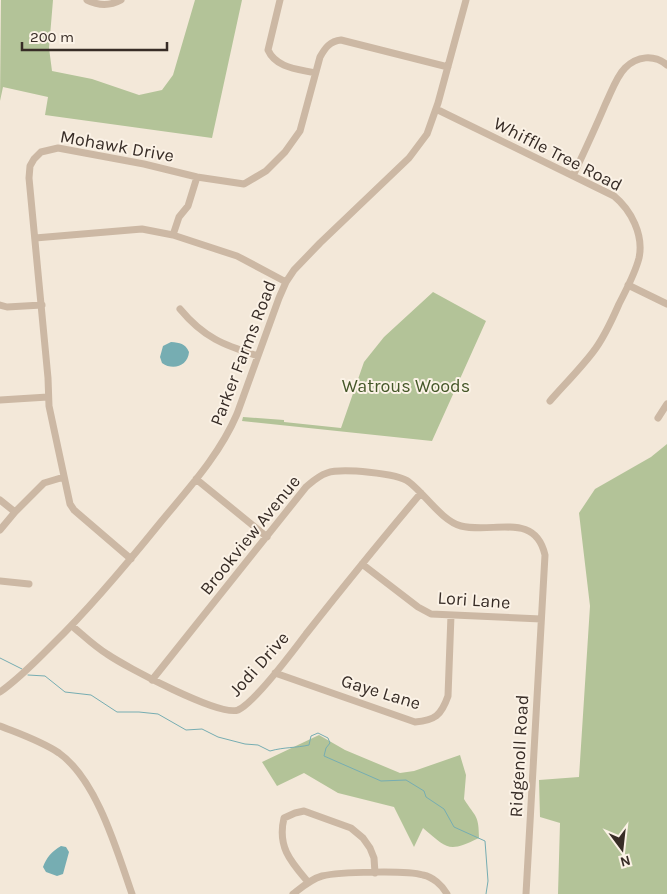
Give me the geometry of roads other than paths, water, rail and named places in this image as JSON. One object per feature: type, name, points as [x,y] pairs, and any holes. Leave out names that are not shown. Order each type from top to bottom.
[{"type":"street","points":[[87,0],[100,5],[114,4],[121,0]]},
{"type":"street","points":[[280,0],[268,50],[271,57],[277,63],[315,73]]},
{"type":"street","name":"Parker Farms Road","points":[[0,692],[27,670],[72,626],[131,559],[215,455],[231,429],[286,282],[302,261],[418,148],[427,134],[436,109],[466,0]]},
{"type":"street","name":"Mohawk Drive","points":[[131,559],[74,510],[70,504],[48,397],[42,305],[29,178],[30,166],[34,159],[41,152],[58,148],[144,164],[197,177],[244,184],[266,171],[285,152],[300,131],[320,57],[334,41],[342,40],[448,67]]},
{"type":"street","points":[[573,176],[614,86],[624,69],[633,61],[650,57],[657,58],[667,65]]},
{"type":"street","name":"Whiffle Tree Road","points":[[436,109],[614,196],[631,216],[638,237],[639,257],[628,285],[610,324],[594,351],[550,401]]},
{"type":"street","points":[[173,235],[179,216],[188,206],[197,177]]},
{"type":"street","points":[[35,238],[142,229],[173,235],[237,256],[286,282]]},
{"type":"street","points":[[628,285],[667,304]]},
{"type":"street","points":[[0,305],[7,307],[42,305]]},
{"type":"street","points":[[180,309],[205,334],[227,346],[258,356]]},
{"type":"street","points":[[0,400],[48,397]]},
{"type":"street","points":[[658,418],[667,404]]},
{"type":"street","name":"Brookview Avenue","points":[[152,680],[306,487],[318,476],[341,470],[397,476],[408,481],[452,522],[462,526],[528,529],[537,535],[542,543],[544,555],[541,619]]},
{"type":"street","points":[[0,530],[44,483],[64,477]]},
{"type":"street","points":[[196,479],[267,537]]},
{"type":"street","name":"Jodi Drive","points":[[72,626],[105,653],[152,680],[208,704],[226,710],[237,710],[246,705],[275,673],[421,493]]},
{"type":"street","points":[[0,500],[15,512]]},
{"type":"street","name":"Lori Lane","points":[[362,564],[418,607],[431,614],[541,619]]},
{"type":"street","points":[[0,581],[29,584]]},
{"type":"street","name":"Gaye Lane","points":[[275,673],[415,722],[428,721],[437,717],[444,707],[448,696],[451,615]]},
{"type":"street","name":"Ridgenoll Road","points":[[526,894],[541,619]]},
{"type":"street","points":[[0,726],[43,743],[62,756],[78,771],[102,814],[132,894]]},
{"type":"street","points":[[308,882],[289,860],[283,844],[281,829],[284,818],[304,811],[351,828],[363,838],[374,858],[375,873]]},
{"type":"street","points":[[292,894],[308,882],[321,876],[375,873],[423,875],[434,879],[446,894]]},
{"type":"water","points":[[171,342],[182,344],[189,352],[186,361],[175,367],[162,363],[160,357],[163,346]]},
{"type":"water","points":[[61,846],[66,847],[69,852],[63,874],[57,876],[46,872],[43,867],[50,855]]},
{"type":"waterway","points":[[0,658],[22,669]]},
{"type":"waterway","points":[[28,675],[45,676],[65,692],[91,695],[117,712],[158,714],[186,730],[202,729],[218,737],[245,744],[258,745],[270,751],[309,745],[311,736],[318,733],[328,738],[330,743],[326,748],[324,756],[381,781],[406,780],[424,791],[426,797],[444,809],[454,827],[485,841],[488,881],[486,894]]},
{"type":"park label","name":"Watrous Woods","points":[[406,386]]}]
